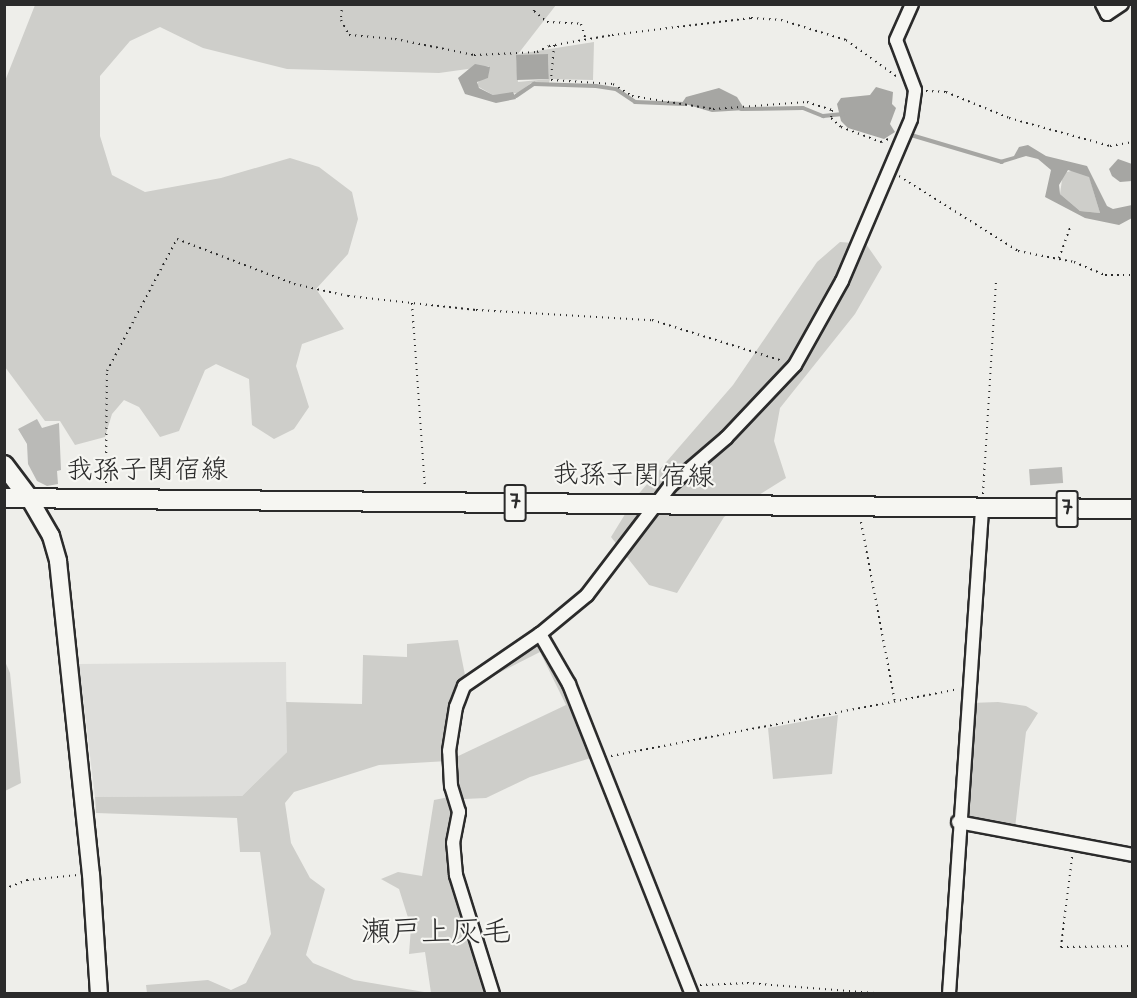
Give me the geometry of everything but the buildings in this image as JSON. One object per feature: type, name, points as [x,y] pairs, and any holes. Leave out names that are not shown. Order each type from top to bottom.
[{"type":"main road","name":"我孫子関宿線","points":[[4,465],[29,498],[1132,509]]},
{"type":"main road","points":[[4,498],[29,498]]},
{"type":"street","points":[[493,993],[456,876],[453,843],[459,812],[451,786],[452,728],[456,707],[470,679],[540,634],[598,583],[655,504],[781,384],[795,365],[842,281],[911,119],[913,85],[896,40],[912,4]]},
{"type":"street","points":[[1102,4],[1107,14],[1122,4]]},
{"type":"street","points":[[29,498],[51,536],[58,561],[92,874],[99,993]]},
{"type":"street","points":[[949,993],[958,822],[982,508]]},
{"type":"street","points":[[540,634],[569,684],[692,990]]},
{"type":"street","points":[[958,822],[1074,842],[1132,855]]},
{"type":"path","points":[[342,4],[341,20],[350,35],[395,39],[474,56],[537,52],[554,45],[751,18],[781,20],[846,40],[897,77],[913,85],[946,92],[1009,118],[1110,146],[1132,142]]},
{"type":"path","points":[[533,4],[534,11],[547,22],[581,24],[586,40]]},
{"type":"path","points":[[554,45],[551,80],[613,84],[640,98],[683,102],[713,109],[745,104],[807,102],[824,110],[832,110],[831,118],[841,127],[881,142],[892,138],[901,143]]},
{"type":"path","points":[[889,170],[1018,250],[1059,258],[1105,275],[1132,275]]},
{"type":"path","points":[[1059,258],[1070,227]]},
{"type":"path","points":[[106,498],[108,370],[177,238],[294,284],[348,296],[412,303],[652,320],[795,365]]},
{"type":"path","points":[[982,508],[996,281]]},
{"type":"path","points":[[412,303],[426,502]]},
{"type":"path","points":[[858,507],[895,702]]},
{"type":"path","points":[[599,758],[968,687]]},
{"type":"path","points":[[1074,842],[1061,947],[1132,946]]},
{"type":"path","points":[[4,889],[27,880],[92,874]]},
{"type":"path","points":[[692,990],[747,983],[888,993]]},
{"type":"shaded area","points":[[35,5],[556,5],[518,54],[594,42],[593,80],[550,79],[549,83],[531,83],[518,93],[493,95],[477,86],[479,80],[488,78],[489,66],[439,73],[287,69],[203,48],[160,27],[130,41],[100,76],[100,136],[112,175],[145,192],[221,178],[290,158],[319,167],[352,192],[358,219],[348,254],[316,289],[344,329],[302,344],[296,366],[309,407],[294,429],[274,439],[252,425],[249,379],[216,364],[205,370],[179,431],[160,437],[139,407],[124,400],[112,414],[105,437],[75,445],[60,421],[45,421],[5,367],[5,81]],"holes":[[[548,54],[549,79],[518,82],[516,58]]]},
{"type":"shaded area","points":[[548,54],[549,79],[517,80],[516,55]]},
{"type":"shaded area","points":[[475,64],[490,67],[488,78],[477,82],[479,88],[493,95],[513,92],[516,99],[496,103],[465,94],[458,78]]},
{"type":"shaded area","points":[[876,87],[893,92],[892,104],[896,108],[890,124],[895,132],[884,139],[848,128],[841,121],[837,104],[841,98],[870,95]]},
{"type":"shaded area","points":[[719,88],[737,97],[745,110],[712,112],[682,103],[686,97]]},
{"type":"shaded area","points":[[1028,145],[1046,156],[1087,166],[1107,206],[1113,209],[1132,205],[1132,218],[1119,225],[1085,218],[1045,197],[1051,170],[1038,159],[1026,156],[1000,164],[1000,160],[1014,156],[1019,147]],"holes":[[[1068,170],[1089,177],[1100,213],[1080,211],[1060,194],[1059,185]]]},
{"type":"shaded area","points":[[1118,159],[1132,164],[1132,181],[1120,182],[1112,176],[1109,169]]},
{"type":"shaded area","points":[[1075,170],[1089,176],[1100,213],[1080,211],[1060,194],[1063,173]]},
{"type":"shaded area","points":[[840,242],[866,244],[882,267],[855,314],[780,408],[774,441],[786,478],[724,517],[677,593],[649,585],[611,537],[635,498],[733,385],[817,262]]},
{"type":"shaded area","points":[[538,638],[566,683],[594,757],[530,777],[486,798],[464,799],[456,792],[452,759],[566,705],[540,652],[465,690]]},
{"type":"shaded area","points":[[458,640],[466,680],[448,761],[379,765],[294,792],[285,803],[291,843],[310,878],[325,889],[306,955],[313,963],[354,980],[430,993],[147,993],[146,985],[208,980],[231,990],[246,983],[271,934],[260,852],[240,852],[237,818],[96,813],[95,797],[242,796],[287,752],[286,702],[362,704],[363,655],[407,657],[407,644]]},
{"type":"shaded area","points":[[4,659],[10,673],[21,783],[5,791]]},
{"type":"shaded area","points":[[286,662],[287,752],[242,796],[95,797],[79,664]]},
{"type":"shaded area","points":[[998,702],[1026,706],[1038,713],[1026,732],[1015,828],[964,820],[970,703]]},
{"type":"shaded area","points":[[838,715],[832,774],[773,779],[768,728]]},
{"type":"shaded area","points":[[449,797],[456,804],[452,833],[491,993],[431,993],[425,952],[409,954],[411,927],[399,889],[381,879],[398,872],[422,876],[434,800]]},
{"type":"waterway","points":[[516,96],[534,84],[596,86],[616,89],[635,102],[684,104]]},
{"type":"waterway","points":[[741,109],[803,108],[823,116],[843,114]]},
{"type":"waterway","points":[[911,135],[1002,162]]},
{"type":"district","name":"瀬戸上灰毛","points":[[436,934]]}]
